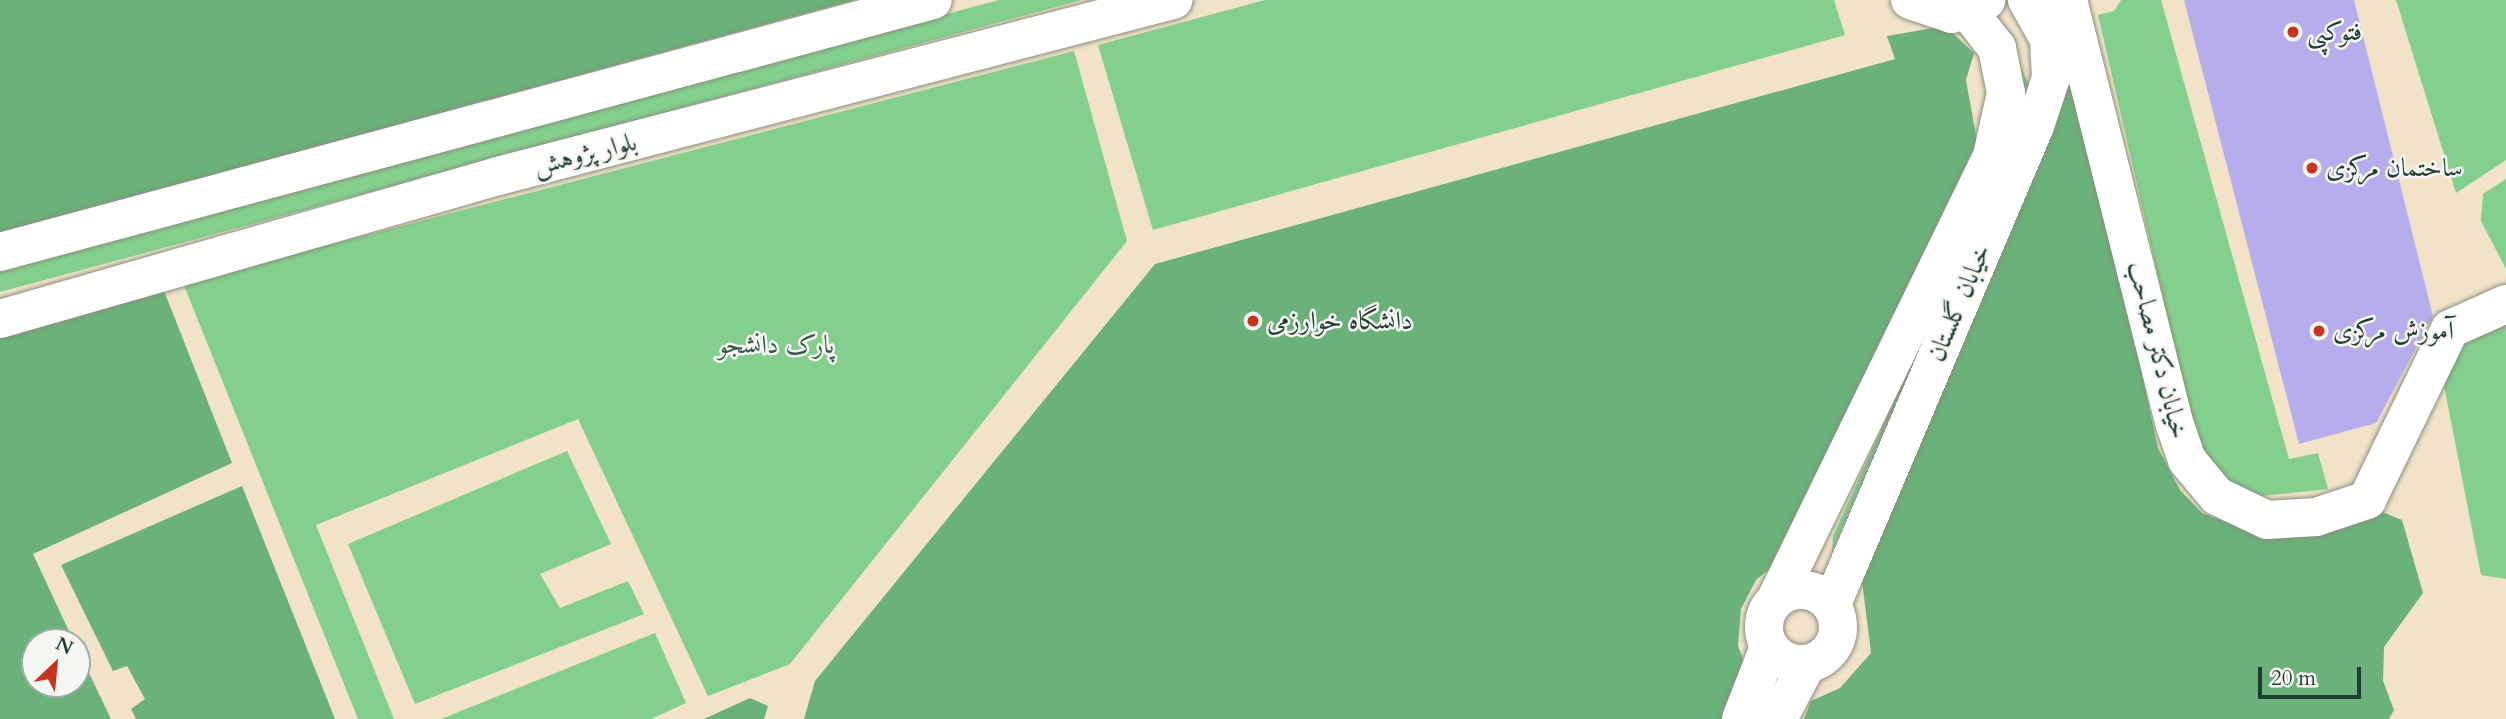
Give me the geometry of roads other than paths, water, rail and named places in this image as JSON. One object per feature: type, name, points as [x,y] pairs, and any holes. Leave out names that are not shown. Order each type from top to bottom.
[{"type":"lane","points":[[0,252],[933,0]]},
{"type":"lane","name":"بلوار پژوهش","points":[[0,318],[498,176],[1173,0]]},
{"type":"lane","points":[[1910,0],[1936,13],[1977,5]]},
{"type":"lane","name":"خیابان گلستان","points":[[1832,604],[2035,126],[2050,78],[2049,38],[2027,0]]},
{"type":"lane","name":"خیابان دکتر مصاحب","points":[[2068,0],[2175,425],[2187,460],[2217,496],[2267,520],[2316,517],[2367,500],[2450,329],[2506,304]]},
{"type":"lane","name":"خیابان گلستان","points":[[1777,597],[1992,156],[2006,93],[1997,48],[1977,5]]},
{"type":"lane","points":[[1778,719],[1807,664],[1829,652],[1839,629],[1832,604],[1806,589],[1777,597],[1763,629],[1769,647],[1785,661],[1807,664]]},
{"type":"lane","points":[[1741,719],[1769,647]]},
{"type":"place","name":"فتوکپی","points":[[2293,32]]},
{"type":"place","name":"ساختمان مرکزی","points":[[2312,168]]},
{"type":"place","name":"دانشگاه خوارزمی","points":[[1253,321]]},
{"type":"place","name":"آموزش مرکزی","points":[[2319,331]]},
{"type":"park label","name":"پارک دانشجو","points":[[776,345]]}]
